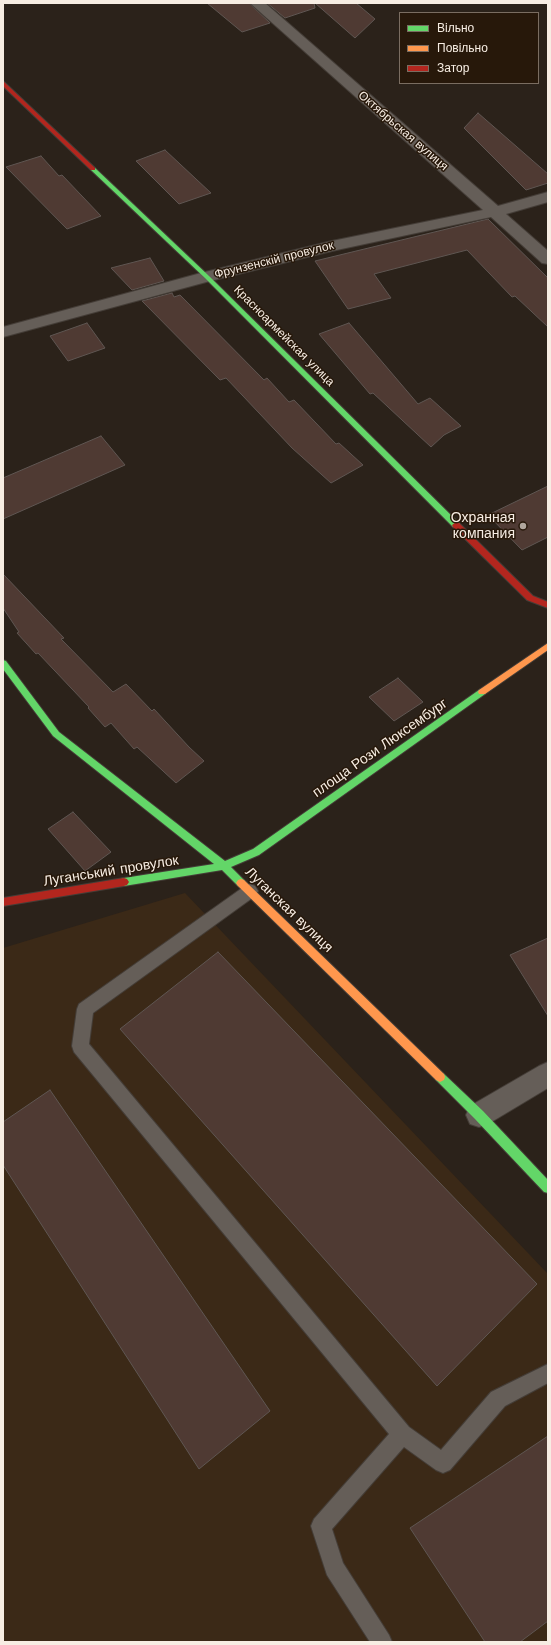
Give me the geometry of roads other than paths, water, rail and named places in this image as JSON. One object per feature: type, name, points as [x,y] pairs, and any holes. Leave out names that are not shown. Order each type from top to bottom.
[{"type":"street","name":"Октябрьская вулиця","points":[[257,3],[548,259]]},
{"type":"street","name":"Красноармейская улица","points":[[3,83],[207,277],[530,598],[548,605]]},
{"type":"street","name":"Фрунзенскій провулок","points":[[3,332],[207,277],[332,246],[496,212],[548,197]]},
{"type":"street","name":"площа Рози Люксембург","points":[[224,866],[256,852],[548,646]]},
{"type":"street","name":"Луганская вулиця","points":[[3,663],[56,734],[224,866],[480,1115],[548,1188]]},
{"type":"street","name":"Луганський провулок","points":[[3,902],[224,866]]},
{"type":"street","points":[[480,1115],[548,1074]]},
{"type":"lane","points":[[250,891],[85,1009],[80,1046],[402,1434],[443,1463],[498,1399],[548,1373]]},
{"type":"lane","points":[[382,1642],[334,1568],[322,1526],[402,1434]]},
{"type":"place","name":"Охранная компания","points":[[523,526]]}]
